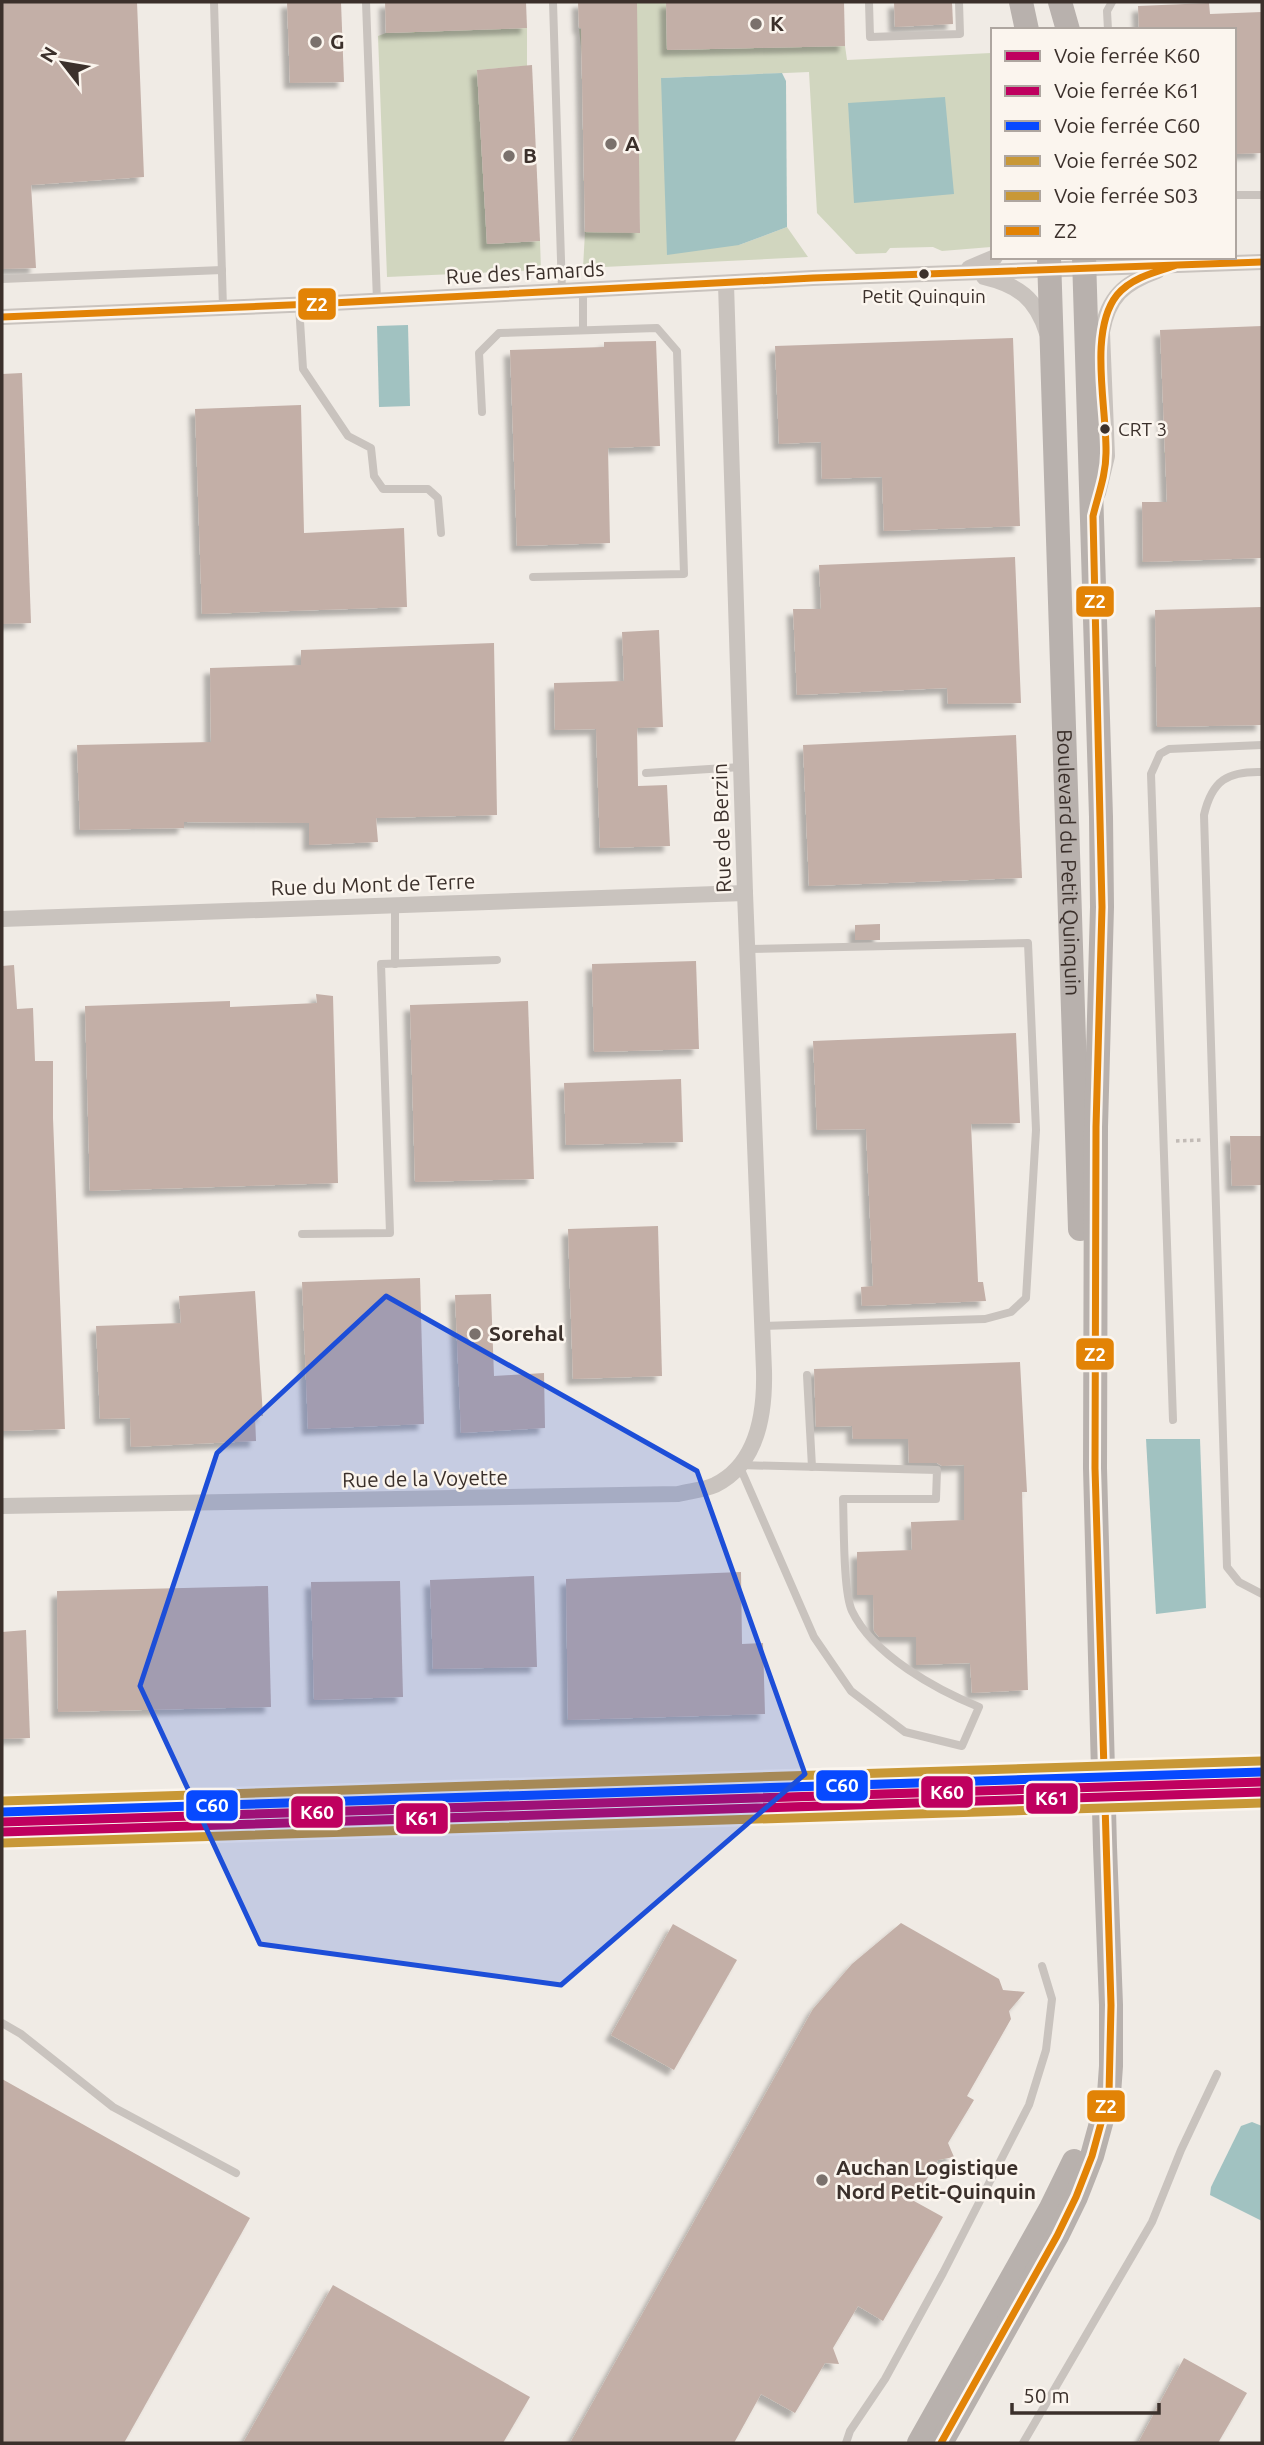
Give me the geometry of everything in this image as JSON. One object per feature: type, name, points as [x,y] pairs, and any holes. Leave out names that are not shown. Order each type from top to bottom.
[{"type":"main road","points":[[1021,2],[1025,28]]},
{"type":"main road","points":[[1060,2],[1067,28]]},
{"type":"main road","name":"Boulevard du Petit Quinquin","points":[[1085,263],[1102,906],[1096,1127],[1094,1468]]},
{"type":"main road","name":"Boulevard du Petit Quinquin","points":[[941,2443],[1057,2236],[1093,2156],[1108,2094],[1111,2066],[1094,1468],[1080,1236],[1049,264]]},
{"type":"main road","name":"Boulevard du Petit Quinquin","points":[[919,2443],[1069,2173],[1093,2106],[1111,2004]]},
{"type":"street","points":[[957,273],[991,259]]},
{"type":"street","points":[[1142,259],[1174,266],[1262,262]]},
{"type":"street","name":"Rue des Famards","points":[[2,317],[957,273],[1049,264],[1174,266]]},
{"type":"street","points":[[1093,516],[1107,456],[1102,332],[1108,307],[1129,284],[1174,266]]},
{"type":"street","points":[[957,273],[986,277],[1021,291],[1040,316],[1052,354]]},
{"type":"street","name":"Rue de Berzin","points":[[726,284],[745,893],[764,1371]]},
{"type":"street","name":"Rue du Mont de Terre","points":[[2,919],[745,893]]},
{"type":"street","name":"Rue de la Voyette","points":[[2,1506],[678,1494],[714,1486],[734,1472],[751,1450],[760,1424],[764,1371]]},
{"type":"lane","points":[[214,2],[223,308]]},
{"type":"lane","points":[[366,2],[377,301]]},
{"type":"lane","points":[[553,2],[562,292]]},
{"type":"lane","points":[[869,2],[870,37],[960,34],[959,2]]},
{"type":"lane","points":[[1108,28],[1107,11],[1112,2]]},
{"type":"lane","points":[[1236,195],[1262,195]]},
{"type":"lane","points":[[2,279],[222,270]]},
{"type":"lane","points":[[583,291],[583,330]]},
{"type":"lane","points":[[299,305],[303,369],[348,436],[371,448],[374,476],[383,489],[428,489],[438,498],[441,533]]},
{"type":"lane","points":[[482,412],[480,353],[499,333],[657,328],[677,351],[684,575],[533,577]]},
{"type":"lane","points":[[1172,1420],[1150,774],[1160,754],[1169,749],[1262,745]]},
{"type":"lane","points":[[646,773],[741,768]]},
{"type":"lane","points":[[1262,772],[1243,771],[1225,777],[1213,790],[1204,815],[1227,1567],[1239,1582],[1262,1594]]},
{"type":"lane","points":[[395,905],[395,964]]},
{"type":"lane","points":[[747,949],[1028,943],[1036,1116],[1026,1298],[1010,1312],[985,1319],[762,1326]]},
{"type":"lane","points":[[302,1234],[390,1233],[381,964],[497,960]]},
{"type":"lane","points":[[807,1376],[812,1467]]},
{"type":"lane","points":[[739,1465],[937,1470],[936,1499],[843,1499],[847,1584],[851,1611],[885,1651],[929,1684],[979,1707],[962,1746],[905,1732],[851,1691],[814,1637],[739,1465]]},
{"type":"lane","points":[[846,2443],[850,2431],[885,2379],[943,2273],[1029,2105],[1046,2050],[1052,1999],[1042,1966]]},
{"type":"lane","points":[[2,2023],[21,2034],[113,2108],[236,2173]]},
{"type":"lane","points":[[1023,2443],[1152,2222],[1181,2150],[1217,2074]]},
{"type":"path","points":[[1163,1141],[1214,1139]]},
{"type":"highlighted area","points":[[386,1296],[697,1471],[805,1774],[561,1985],[260,1944],[140,1686],[217,1453]]},
{"type":"green space","points":[[637,2],[666,2],[667,50],[845,46],[847,60],[991,53],[991,247],[942,251],[933,247],[890,248],[886,253],[856,254],[817,213],[809,72],[661,78],[739,245],[787,227],[808,257],[583,268],[585,232],[640,232],[636,54],[582,56],[579,29],[637,27]]},
{"type":"green space","points":[[527,28],[527,66],[477,70],[487,244],[540,241],[541,270],[387,277],[378,36],[386,33]]},
{"type":"water","points":[[782,73],[786,81],[787,227],[739,245],[667,255],[661,78]]},
{"type":"water","points":[[945,97],[954,194],[854,203],[848,103]]},
{"type":"water","points":[[408,325],[410,406],[379,407],[377,326]]},
{"type":"water","points":[[1146,1439],[1200,1439],[1206,1608],[1156,1614]]},
{"type":"water","points":[[1252,2122],[1262,2126],[1262,2221],[1210,2195],[1211,2187],[1241,2126]]},
{"type":"building","points":[[2,2],[137,2],[144,177],[31,185],[36,268],[2,269]]},
{"type":"building","name":"G","points":[[287,2],[341,2],[344,82],[290,83]]},
{"type":"building","points":[[385,2],[526,2],[527,28],[386,33]]},
{"type":"building","name":"A","points":[[578,2],[637,2],[640,233],[585,232],[581,28]]},
{"type":"building","name":"K","points":[[666,2],[844,2],[845,46],[667,50]]},
{"type":"building","points":[[894,2],[952,2],[953,24],[895,27]]},
{"type":"building","points":[[1209,3],[1210,14],[1262,12],[1262,153],[1236,154],[1236,28],[1139,28],[1138,6]]},
{"type":"building","name":"B","points":[[532,65],[540,241],[487,244],[477,70]]},
{"type":"building","points":[[1262,326],[1262,558],[1143,562],[1142,502],[1167,502],[1160,330]]},
{"type":"building","points":[[1013,338],[1020,526],[884,531],[882,477],[822,479],[821,442],[779,444],[775,346]]},
{"type":"building","points":[[656,341],[660,446],[608,448],[610,543],[517,546],[510,350],[604,347],[604,342]]},
{"type":"building","points":[[22,373],[31,623],[2,624],[2,374]]},
{"type":"building","points":[[301,405],[304,533],[404,528],[407,607],[202,614],[195,409]]},
{"type":"building","points":[[1015,557],[1021,703],[948,704],[947,688],[797,695],[793,609],[821,609],[819,565]]},
{"type":"building","points":[[1262,607],[1262,725],[1157,727],[1155,610]]},
{"type":"building","points":[[659,630],[663,727],[637,728],[638,786],[667,785],[670,846],[600,848],[596,729],[555,730],[554,683],[624,681],[622,632]]},
{"type":"building","points":[[494,643],[497,815],[376,818],[378,842],[309,845],[309,823],[184,822],[184,828],[80,830],[77,745],[211,742],[210,668],[301,665],[301,650]]},
{"type":"building","points":[[1016,735],[1022,878],[809,886],[803,745]]},
{"type":"building","points":[[880,924],[880,940],[855,940],[855,925]]},
{"type":"building","points":[[696,961],[699,1049],[594,1052],[592,964]]},
{"type":"building","points":[[14,965],[17,1009],[33,1008],[35,1061],[53,1061],[65,1429],[2,1431],[2,966]]},
{"type":"building","points":[[316,994],[333,996],[338,1183],[90,1191],[85,1006],[230,1001],[230,1007],[317,1003]]},
{"type":"building","points":[[528,1001],[534,1179],[415,1182],[410,1005]]},
{"type":"building","points":[[1016,1033],[1020,1123],[971,1124],[978,1282],[983,1282],[986,1301],[862,1306],[861,1287],[873,1286],[866,1129],[817,1130],[813,1041]]},
{"type":"building","points":[[681,1079],[683,1142],[566,1145],[564,1083]]},
{"type":"building","points":[[1230,1136],[1262,1136],[1262,1185],[1232,1186]]},
{"type":"building","points":[[658,1226],[662,1376],[573,1379],[568,1229]]},
{"type":"building","points":[[420,1278],[424,1424],[308,1429],[302,1282]]},
{"type":"building","points":[[255,1291],[263,1416],[255,1415],[256,1441],[131,1447],[130,1418],[100,1419],[96,1326],[181,1323],[179,1296]]},
{"type":"building","name":"Sorehal","points":[[491,1294],[494,1376],[544,1373],[545,1428],[461,1433],[455,1295]]},
{"type":"building","points":[[1020,1362],[1027,1492],[1022,1492],[1028,1690],[972,1693],[970,1663],[916,1665],[916,1637],[879,1637],[874,1631],[873,1595],[857,1595],[857,1552],[912,1550],[911,1522],[964,1520],[964,1465],[909,1463],[908,1439],[853,1439],[852,1426],[816,1427],[814,1369]]},
{"type":"building","points":[[741,1572],[742,1644],[763,1643],[765,1714],[568,1720],[566,1579]]},
{"type":"building","points":[[534,1576],[537,1667],[433,1669],[430,1580]]},
{"type":"building","points":[[400,1581],[403,1697],[314,1700],[311,1582]]},
{"type":"building","points":[[268,1586],[271,1707],[58,1712],[57,1591]]},
{"type":"building","points":[[26,1630],[30,1738],[2,1739],[2,1632]]},
{"type":"building","name":"Auchan Logistique Nord Petit-Quinquin","points":[[901,1923],[999,1979],[1003,1990],[1025,1992],[1009,2011],[1011,2019],[967,2096],[974,2100],[948,2143],[954,2157],[938,2160],[914,2201],[943,2217],[883,2321],[858,2306],[833,2348],[839,2364],[825,2363],[795,2413],[761,2394],[734,2443],[570,2443],[813,2009],[852,1964]]},
{"type":"building","points":[[673,1924],[737,1960],[674,2070],[611,2035]]},
{"type":"building","points":[[2,2079],[250,2218],[124,2443],[2,2443]]},
{"type":"building","points":[[333,2285],[530,2397],[503,2443],[243,2443]]},
{"type":"building","points":[[1184,2358],[1247,2393],[1218,2443],[1138,2443]]},
{"type":"rail line","name":"S03","points":[[2,1801],[1261,1761]]},
{"type":"rail line","name":"C60","points":[[2,1812],[1262,1772]]},
{"type":"rail line","name":"K60","points":[[2,1822],[1262,1782]]},
{"type":"rail line","name":"K61","points":[[2,1832],[1262,1792]]},
{"type":"rail line","name":"S02","points":[[3,1843],[1262,1803]]},
{"type":"transit line","name":"Z2","points":[[2,317],[813,278],[1262,262]]},
{"type":"transit line","name":"Z2","points":[[941,2443],[1057,2236],[1076,2197],[1092,2156],[1109,2094],[1111,2005],[1095,1468],[1096,1127],[1102,907],[1093,516],[1106,461],[1101,349],[1108,310],[1117,295],[1129,284],[1174,266]]},
{"type":"place","name":"K","points":[[756,24]]},
{"type":"place","name":"G","points":[[316,42]]},
{"type":"place","name":"A","points":[[611,144]]},
{"type":"place","name":"B","points":[[509,156]]},
{"type":"place","name":"Petit Quinquin","points":[[924,274]]},
{"type":"place","name":"CRT 3","points":[[1105,429]]},
{"type":"place","name":"Sorehal","points":[[475,1334]]},
{"type":"place","name":"Auchan Logistique Nord Petit-Quinquin","points":[[822,2180]]}]
